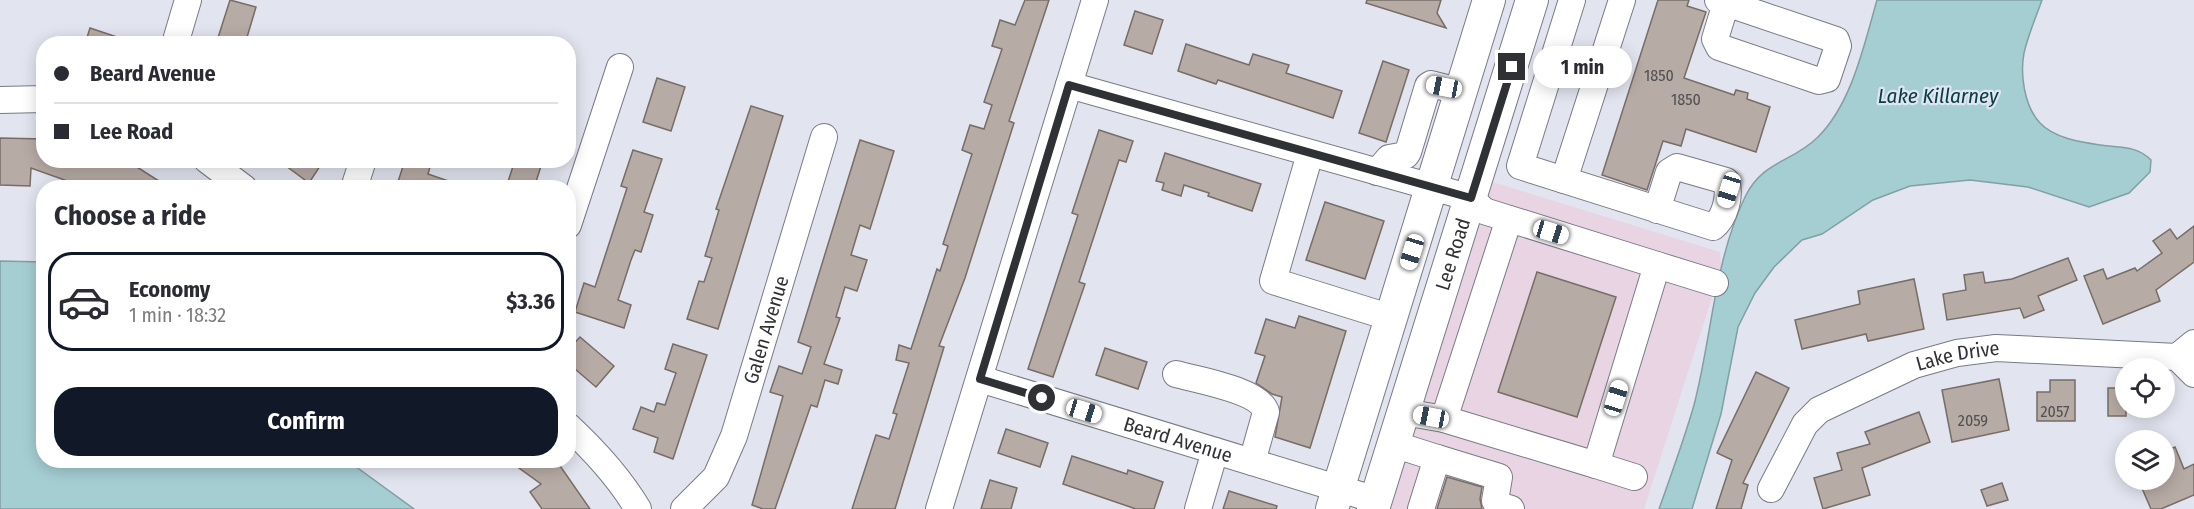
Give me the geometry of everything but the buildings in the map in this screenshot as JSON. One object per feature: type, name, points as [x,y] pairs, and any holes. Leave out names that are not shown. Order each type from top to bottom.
[{"type":"main road","name":"Lee Road","points":[[1335,499],[1490,0]]},
{"type":"main road","name":"Lee Road","points":[[1375,504],[1532,0]]},
{"type":"street","points":[[177,36],[188,0]]},
{"type":"street","points":[[939,509],[1095,0]]},
{"type":"street","points":[[1520,166],[1572,0]]},
{"type":"street","points":[[1564,180],[1622,0]]},
{"type":"street","points":[[576,201],[620,67]]},
{"type":"street","points":[[1377,172],[1389,158],[1406,155],[1408,152],[1428,86],[1431,84],[1462,92]]},
{"type":"street","points":[[1069,85],[1471,198],[1484,212],[1715,283]]},
{"type":"street","points":[[0,100],[36,99]]},
{"type":"street","name":"Galen Avenue","points":[[684,509],[716,477],[734,436],[824,137]]},
{"type":"street","points":[[1310,154],[1273,281],[1392,318]]},
{"type":"street","points":[[1484,156],[1658,210]]},
{"type":"street","points":[[218,168],[233,180]]},
{"type":"street","points":[[1444,419],[1509,219]]},
{"type":"street","points":[[1596,465],[1657,265]]},
{"type":"street","name":"Lake Drive","points":[[1771,489],[1805,424],[1819,410],[1914,365],[1957,353],[1996,348],[2188,358]]},
{"type":"street","points":[[1176,374],[1248,394],[1264,407],[1266,412],[1252,462]]},
{"type":"street","name":"Beard Avenue","points":[[980,379],[1252,462],[1335,499],[1375,504]]},
{"type":"street","points":[[1404,412],[1444,419],[1634,477]]},
{"type":"street","points":[[576,434],[604,461],[623,484],[638,509]]},
{"type":"street","points":[[1394,444],[1499,477],[1496,501],[1498,505],[1511,509]]},
{"type":"street","points":[[1198,509],[1215,451]]},
{"type":"street","points":[[1421,509],[1437,458]]},
{"type":"shaded area","points":[[1486,180],[1720,252],[1721,266],[1716,285],[1644,509],[1384,509]]},
{"type":"water","name":"Lake Killarney","points":[[1877,0],[2042,0],[2023,61],[2024,90],[2035,116],[2052,132],[2068,138],[2139,152],[2151,160],[2150,172],[2129,193],[2089,207],[2028,187],[1970,180],[1910,186],[1873,200],[1822,234],[1802,240],[1774,267],[1755,293],[1738,327],[1721,414],[1692,509],[1659,509],[1694,405],[1726,247],[1745,197],[1760,176],[1808,146],[1830,123],[1840,108],[1855,73]]},
{"type":"water","points":[[0,261],[36,262],[36,468],[358,468],[414,509],[0,509]]},
{"type":"route","points":[[1042,398],[980,379],[1069,85],[1471,198],[1512,67]]}]
